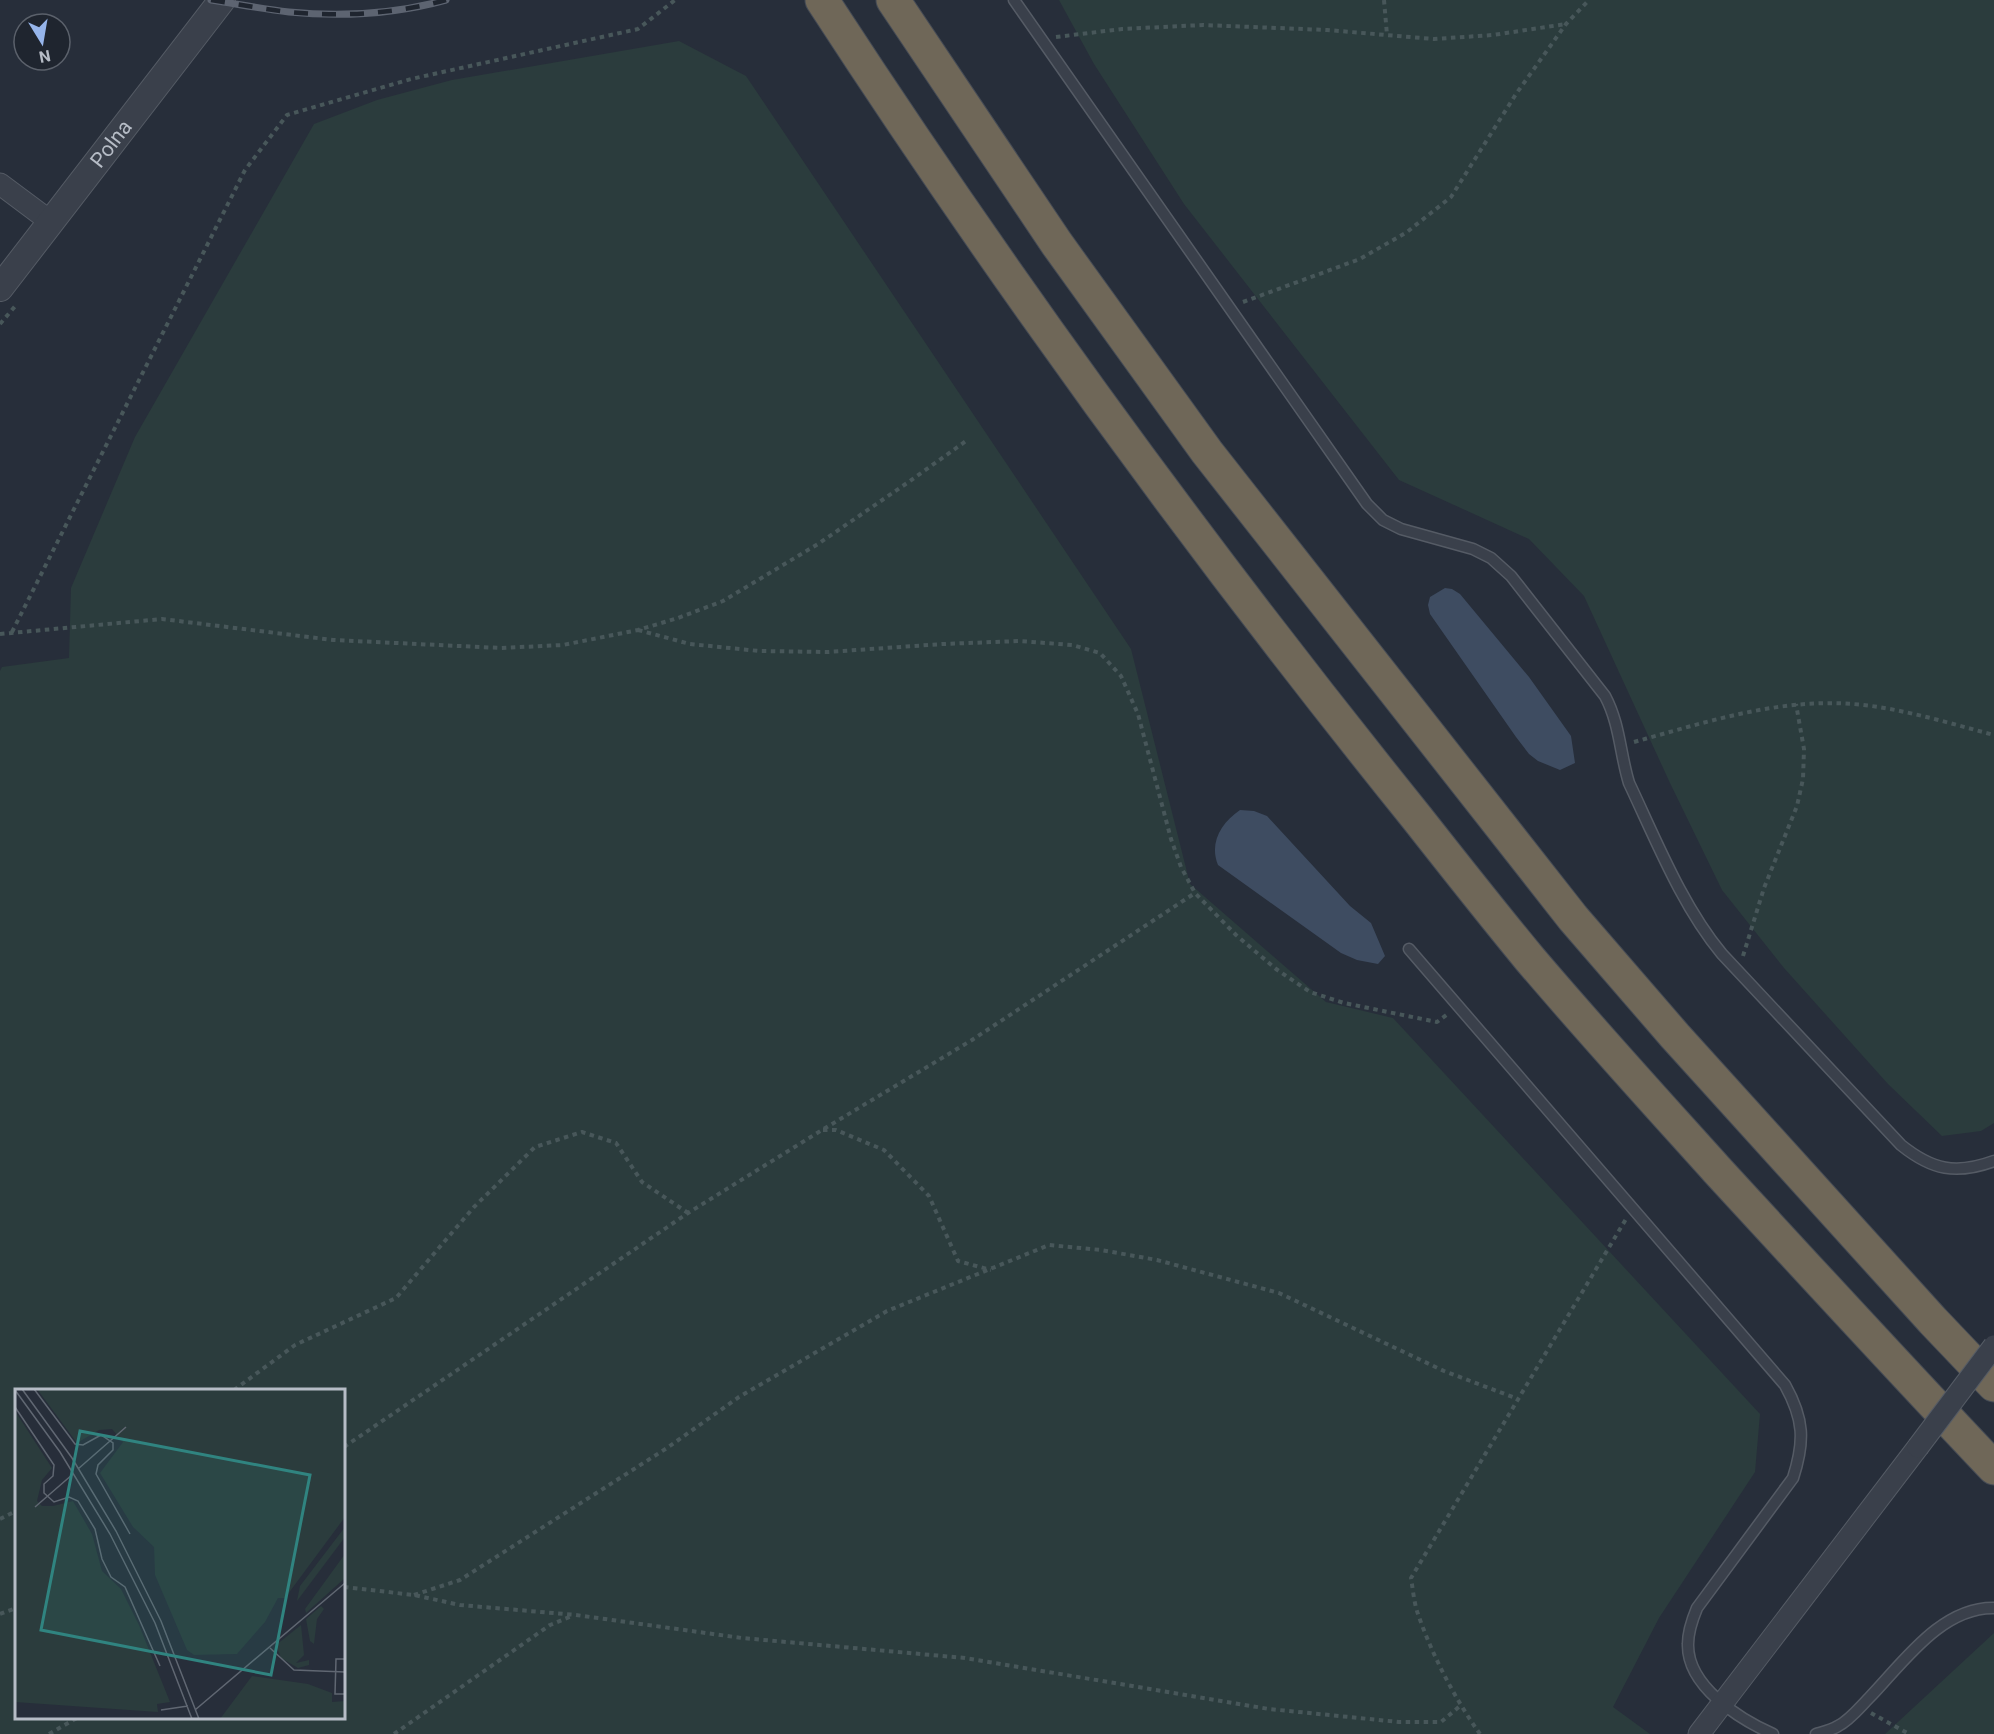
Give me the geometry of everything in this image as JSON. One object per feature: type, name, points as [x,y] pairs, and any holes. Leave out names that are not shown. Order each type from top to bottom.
[{"type":"highway","points":[[822,0],[1079,377],[1276,642],[1348,733],[1529,958],[1637,1082],[1864,1331],[1994,1468]]},
{"type":"highway","points":[[893,0],[1057,244],[1207,452],[1574,918],[1683,1045],[1933,1321],[1994,1385]]},
{"type":"street","name":"Polna","points":[[0,288],[222,0]]},
{"type":"street","points":[[0,184],[51,222]]},
{"type":"street","points":[[1699,1734],[1994,1346]]},
{"type":"lane","points":[[1014,0],[1367,504],[1383,520],[1401,529],[1473,549],[1491,558],[1511,576],[1605,696],[1614,712],[1629,783],[1687,902],[1706,935],[1738,973],[1916,1157],[1935,1166],[1955,1170],[1978,1167],[1994,1161]]},
{"type":"lane","points":[[1409,949],[1785,1384],[1794,1400],[1802,1436],[1800,1457],[1793,1478],[1697,1608],[1690,1626],[1688,1645],[1691,1663],[1703,1685],[1751,1724],[1773,1734]]},
{"type":"lane","points":[[1816,1734],[1839,1726],[1932,1632],[1946,1621],[1981,1608],[1994,1608]]},
{"type":"path","points":[[12,632],[244,170],[287,115],[411,79],[638,29],[675,0]]},
{"type":"path","points":[[1384,0],[1387,35]]},
{"type":"path","points":[[1229,307],[1360,259],[1407,232],[1451,197],[1516,94],[1566,24],[1589,0]]},
{"type":"path","points":[[1040,39],[1122,28],[1203,25],[1327,30],[1446,39],[1494,35],[1566,24]]},
{"type":"path","points":[[0,634],[162,619],[333,640],[501,648],[563,645],[638,630],[723,601],[818,544],[966,441]]},
{"type":"path","points":[[638,630],[690,644],[759,651],[828,652],[1019,641],[1072,645],[1100,652],[1121,676],[1138,714],[1171,839],[1181,867],[1195,893],[1244,942],[1276,969],[1310,992],[1344,1003],[1437,1022],[1459,1007]]},
{"type":"path","points":[[1621,745],[1725,716],[1766,707],[1796,704],[1855,704],[1879,707],[1994,735]]},
{"type":"path","points":[[1738,973],[1764,888],[1797,806],[1803,779],[1804,749],[1796,704]]},
{"type":"path","points":[[345,1446],[688,1213],[972,1040],[1195,893]]},
{"type":"path","points":[[822,1130],[836,1130],[884,1150],[929,1196],[958,1262],[991,1270]]},
{"type":"path","points":[[235,1389],[294,1345],[396,1298],[474,1207],[535,1147],[582,1132],[615,1143],[642,1182],[688,1213]]},
{"type":"path","points":[[1480,1734],[1460,1706],[1418,1613],[1411,1578],[1632,1208]]},
{"type":"path","points":[[414,1595],[460,1580],[667,1448],[739,1397],[886,1311],[1049,1245],[1101,1250],[1157,1260],[1279,1293],[1444,1371],[1518,1399]]},
{"type":"path","points":[[0,1519],[15,1512]]},
{"type":"path","points":[[345,1587],[414,1595],[460,1605],[576,1615],[742,1638],[965,1658],[1269,1709],[1399,1722],[1441,1722],[1460,1706]]},
{"type":"path","points":[[0,1614],[15,1608]]},
{"type":"path","points":[[394,1734],[550,1625],[576,1615]]},
{"type":"path","points":[[1860,1707],[1909,1734]]},
{"type":"path","points":[[49,1734],[75,1719]]},
{"type":"path","points":[[62,1734],[65,1725]]},
{"type":"shaded area","points":[[1059,0],[1994,0],[1994,1123],[1981,1131],[1942,1136],[1888,1084],[1784,968],[1722,890],[1584,596],[1529,539],[1399,480],[1184,204],[1094,64]]},
{"type":"shaded area","points":[[679,41],[746,76],[1131,649],[1190,884],[1326,1002],[1393,1018],[1760,1414],[1755,1472],[1659,1618],[1613,1707],[1650,1734],[0,1734],[0,671],[2,667],[69,658],[71,588],[135,437],[314,124],[377,100],[452,80]]},
{"type":"shaded area","points":[[1994,1633],[1994,1734],[1885,1734]]},
{"type":"water","points":[[1445,588],[1460,594],[1529,677],[1571,736],[1575,763],[1560,770],[1538,761],[1529,754],[1516,737],[1430,614],[1428,605],[1430,597]]},
{"type":"water","points":[[1240,810],[1254,811],[1267,816],[1350,906],[1371,923],[1385,956],[1378,964],[1357,960],[1341,953],[1218,865],[1215,849],[1218,834],[1227,821]]},
{"type":"railway","points":[[211,0],[289,12],[328,14],[388,11],[446,0]]}]
